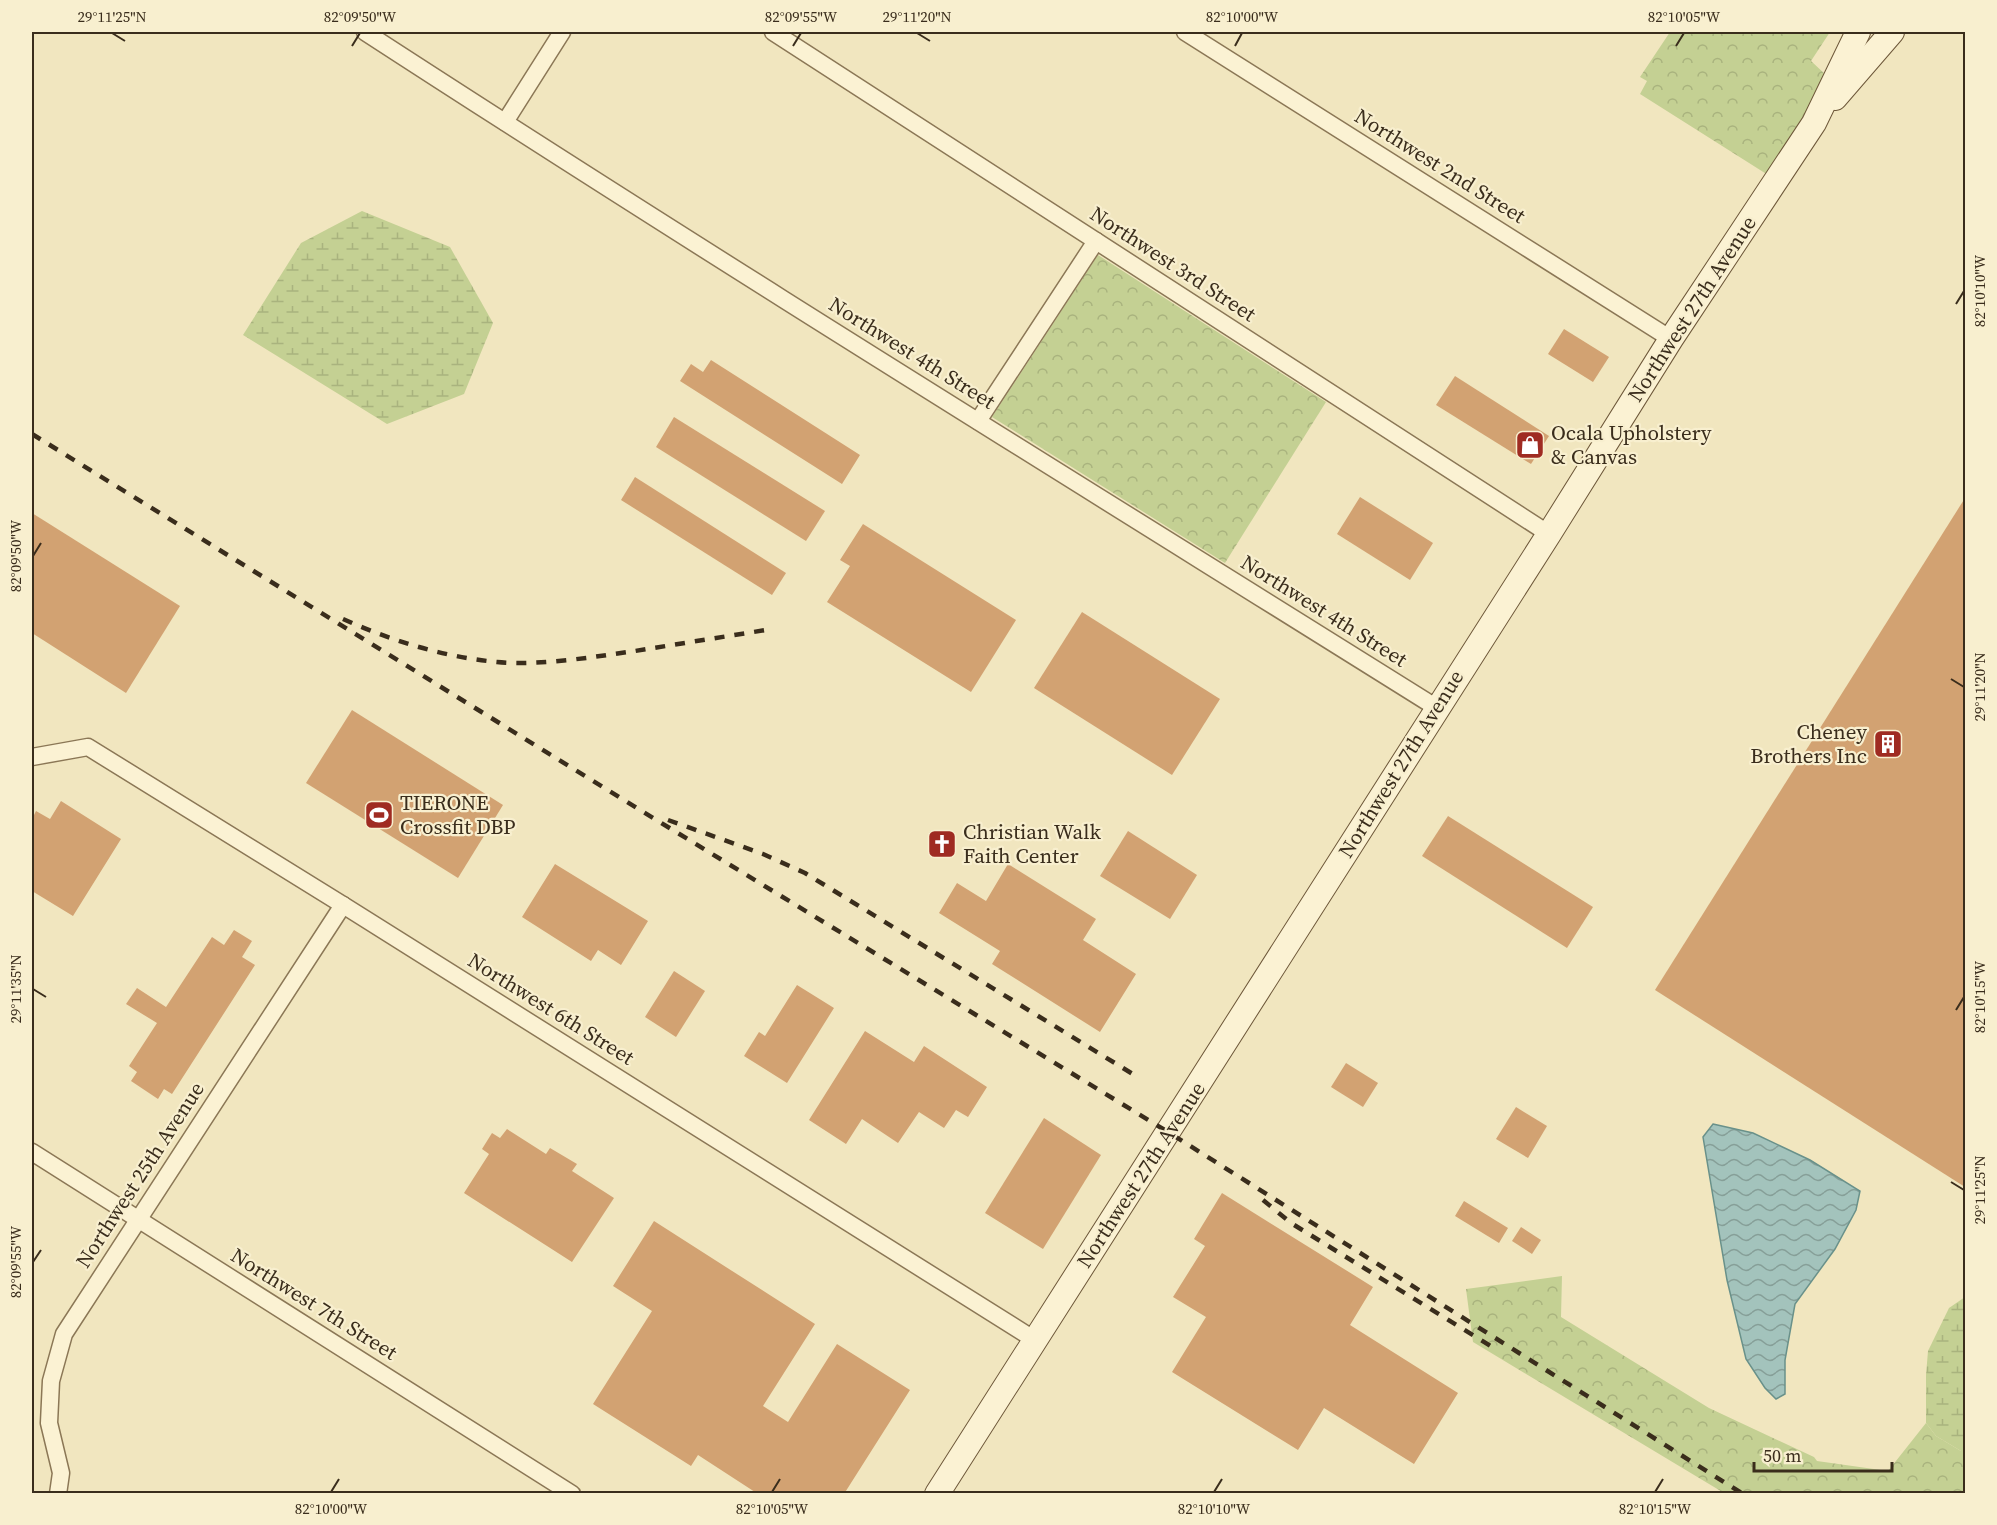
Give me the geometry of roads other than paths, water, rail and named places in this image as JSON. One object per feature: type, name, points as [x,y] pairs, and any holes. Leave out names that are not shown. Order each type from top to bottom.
[{"type":"main road","name":"Northwest 27th Avenue","points":[[937,1494],[1671,339],[1814,123],[1858,32]]},
{"type":"main road","points":[[1814,123],[1892,32]]},
{"type":"street","name":"Northwest 4th Street","points":[[365,32],[978,421],[1437,708]]},
{"type":"street","points":[[505,122],[562,32]]},
{"type":"street","name":"Northwest 3rd Street","points":[[772,32],[1549,534]]},
{"type":"street","name":"Northwest 2nd Street","points":[[1185,32],[1671,339]]},
{"type":"street","points":[[978,421],[1096,241]]},
{"type":"street","name":"Northwest 6th Street","points":[[32,756],[88,747],[1035,1340]]},
{"type":"street","name":"Northwest 25th Avenue","points":[[58,1494],[60,1473],[49,1423],[51,1381],[64,1334],[343,905]]},
{"type":"street","name":"Northwest 7th Street","points":[[32,1152],[572,1494]]},
{"type":"water","points":[[1713,1124],[1753,1133],[1810,1160],[1860,1191],[1856,1210],[1835,1249],[1795,1304],[1785,1360],[1785,1394],[1776,1399],[1765,1388],[1746,1359],[1727,1280],[1703,1137]]},
{"type":"railway","points":[[32,434],[640,810],[1168,1132],[1743,1494]]},
{"type":"railway","points":[[343,619],[399,641],[438,652],[477,660],[514,663],[584,658],[766,630]]},
{"type":"railway","points":[[668,820],[763,854],[805,873],[1136,1076]]},
{"type":"railway","points":[[1263,1200],[1291,1223],[1497,1350]]},
{"type":"place","name":"Ocala Upholstery & Canvas","points":[[1530,445]]},
{"type":"place","name":"Cheney Brothers Inc","points":[[1888,744]]},
{"type":"place","name":"TIERONE Crossfit DBP","points":[[379,815]]},
{"type":"place","name":"Christian Walk Faith Center","points":[[942,844]]}]
